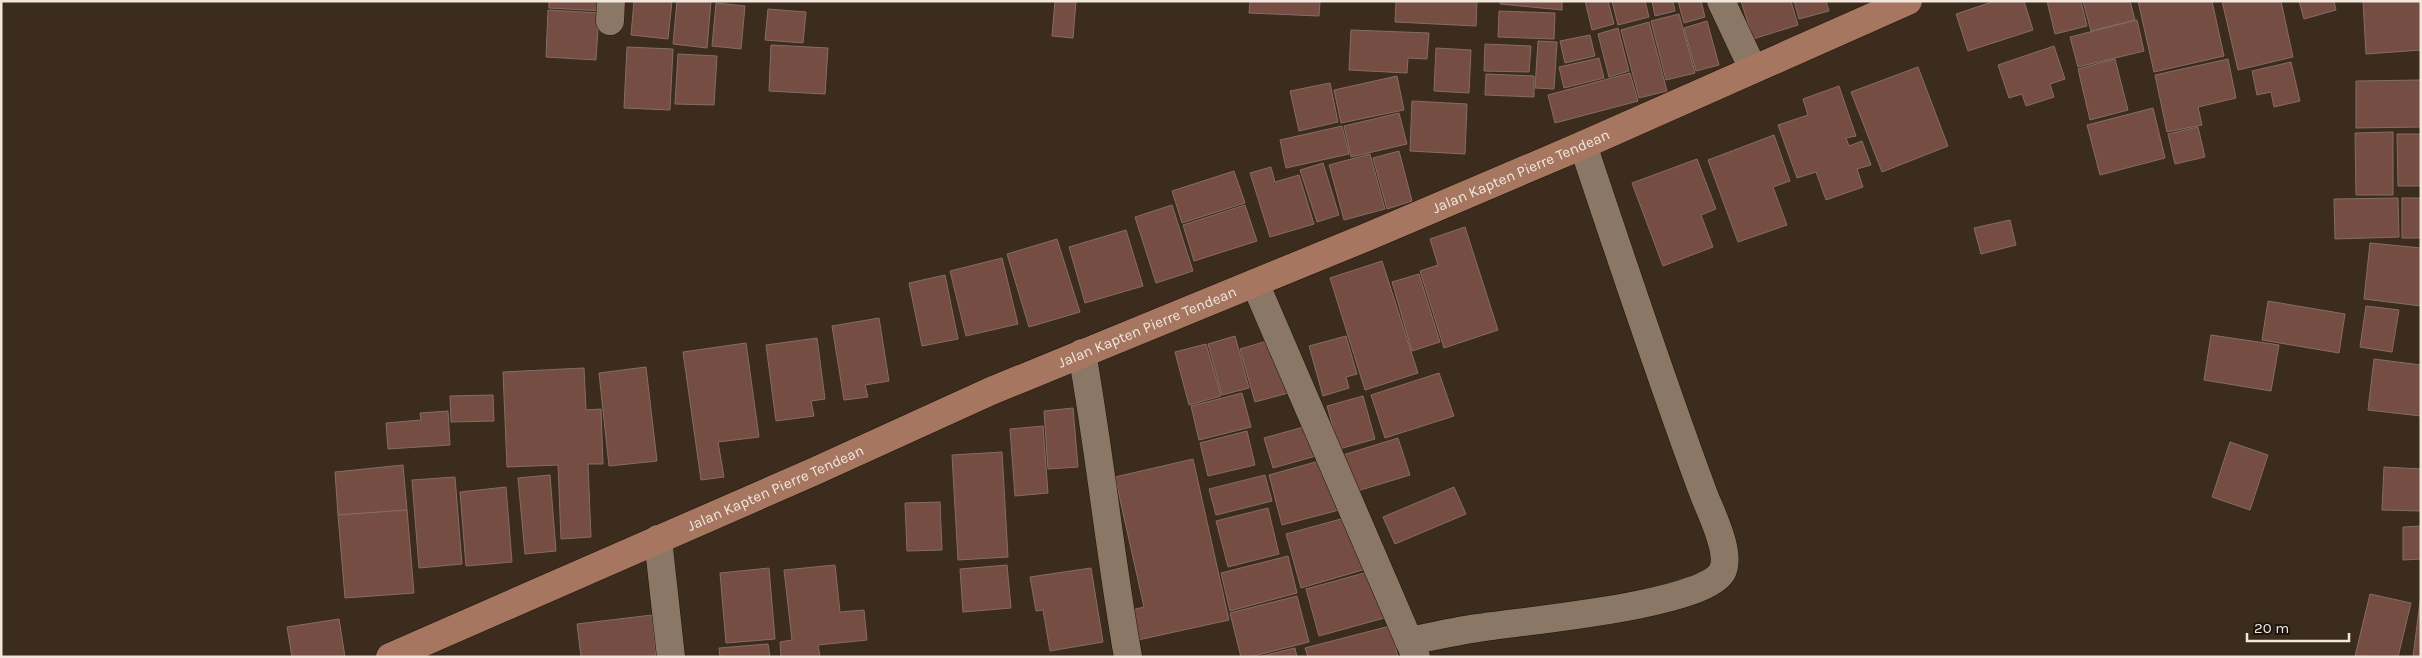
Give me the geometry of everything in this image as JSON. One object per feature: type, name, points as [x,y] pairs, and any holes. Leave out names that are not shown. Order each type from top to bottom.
[{"type":"main road","name":"Jalan Kapten Pierre Tendean","points":[[390,657],[813,472],[990,391],[1583,146],[1908,1]]},
{"type":"street","points":[[1721,1],[1752,69]]},
{"type":"street","points":[[1255,283],[1413,649],[1476,628],[1633,606],[1685,594],[1706,584],[1721,573],[1725,559],[1720,538],[1682,436],[1583,146]]},
{"type":"street","points":[[1082,353],[1096,431],[1107,530],[1128,657]]},
{"type":"street","points":[[658,539],[671,657]]},
{"type":"building","points":[[549,1],[602,1],[602,11],[549,8]]},
{"type":"building","points":[[634,1],[672,1],[668,39],[631,35]]},
{"type":"building","points":[[677,1],[711,1],[707,48],[673,44]]},
{"type":"building","points":[[1055,1],[1076,1],[1073,38],[1052,36]]},
{"type":"building","points":[[1250,1],[1320,1],[1319,16],[1249,13]]},
{"type":"building","points":[[1396,1],[1477,1],[1476,26],[1395,22]]},
{"type":"building","points":[[1501,1],[1562,1],[1562,10],[1500,4]]},
{"type":"building","points":[[1585,1],[1608,1],[1614,24],[1592,30]]},
{"type":"building","points":[[1612,1],[1645,1],[1649,17],[1618,25]]},
{"type":"building","points":[[1652,1],[1673,1],[1675,11],[1655,16]]},
{"type":"building","points":[[1678,1],[1701,1],[1705,17],[1684,23]]},
{"type":"building","points":[[1741,1],[1791,1],[1798,25],[1753,39]]},
{"type":"building","points":[[1794,1],[1826,1],[1829,11],[1799,19]]},
{"type":"building","points":[[1995,1],[2024,1],[2033,30],[1968,51],[1956,14]]},
{"type":"building","points":[[2047,1],[2081,1],[2087,26],[2055,34]]},
{"type":"building","points":[[2083,1],[2130,1],[2135,20],[2091,31]]},
{"type":"building","points":[[2138,1],[2212,1],[2224,56],[2154,72]]},
{"type":"building","points":[[2222,1],[2281,1],[2293,57],[2238,70]]},
{"type":"building","points":[[2299,1],[2334,1],[2336,10],[2304,19]]},
{"type":"building","points":[[2363,1],[2421,1],[2421,50],[2366,54]]},
{"type":"building","points":[[716,3],[745,6],[741,49],[712,46]]},
{"type":"building","points":[[768,9],[806,12],[803,43],[765,40]]},
{"type":"building","points":[[548,10],[599,13],[596,60],[546,57]]},
{"type":"building","points":[[1499,11],[1555,13],[1554,39],[1498,37]]},
{"type":"building","points":[[1679,14],[1695,73],[1666,80],[1651,21]]},
{"type":"building","points":[[2137,20],[2144,51],[2078,67],[2070,37]]},
{"type":"building","points":[[1707,21],[1719,65],[1696,71],[1684,28]]},
{"type":"building","points":[[1649,22],[1667,91],[1639,98],[1621,30]]},
{"type":"building","points":[[1618,28],[1629,71],[1609,77],[1598,34]]},
{"type":"building","points":[[1351,30],[1429,33],[1427,59],[1408,58],[1407,73],[1349,70]]},
{"type":"building","points":[[1590,35],[1595,56],[1565,63],[1560,41]]},
{"type":"building","points":[[1538,41],[1557,42],[1554,89],[1535,88]]},
{"type":"building","points":[[1485,44],[1531,46],[1529,72],[1484,71]]},
{"type":"building","points":[[771,45],[828,48],[825,94],[769,91]]},
{"type":"building","points":[[2054,46],[2065,79],[2050,84],[2054,97],[2026,106],[2022,94],[2009,98],[1998,65]]},
{"type":"building","points":[[627,47],[673,49],[670,110],[624,108]]},
{"type":"building","points":[[1436,48],[1471,50],[1469,93],[1434,91]]},
{"type":"building","points":[[678,54],[717,56],[714,105],[675,104]]},
{"type":"building","points":[[1599,58],[1604,78],[1564,88],[1559,67]]},
{"type":"building","points":[[2115,59],[2128,110],[2090,120],[2078,69]]},
{"type":"building","points":[[2228,59],[2236,98],[2198,107],[2202,125],[2167,132],[2155,75]]},
{"type":"building","points":[[2291,62],[2300,101],[2274,107],[2271,92],[2257,95],[2252,71]]},
{"type":"building","points":[[1918,67],[1948,146],[1882,172],[1851,92]]},
{"type":"building","points":[[1630,73],[1638,101],[1555,123],[1548,95]]},
{"type":"building","points":[[1486,74],[1534,76],[1534,97],[1485,95]]},
{"type":"building","points":[[1397,76],[1404,110],[1341,123],[1334,90]]},
{"type":"building","points":[[2421,80],[2421,127],[2356,128],[2356,81]]},
{"type":"building","points":[[1330,83],[1338,122],[1299,131],[1290,91]]},
{"type":"building","points":[[1839,86],[1856,136],[1846,138],[1849,146],[1862,141],[1871,165],[1857,169],[1863,187],[1826,200],[1816,172],[1797,178],[1778,125],[1808,115],[1803,99]]},
{"type":"building","points":[[1412,101],[1467,104],[1465,154],[1410,151]]},
{"type":"building","points":[[2153,108],[2165,158],[2100,175],[2087,125]]},
{"type":"building","points":[[1399,113],[1407,144],[1351,157],[1344,126]]},
{"type":"building","points":[[1342,126],[1349,154],[1286,168],[1280,140]]},
{"type":"building","points":[[2198,127],[2205,157],[2175,164],[2168,134]]},
{"type":"building","points":[[2393,132],[2393,195],[2356,195],[2355,133]]},
{"type":"building","points":[[2397,134],[2421,134],[2421,186],[2398,186]]},
{"type":"building","points":[[1774,135],[1790,181],[1773,187],[1787,225],[1738,242],[1708,160]]},
{"type":"building","points":[[1399,151],[1412,201],[1387,209],[1373,158]]},
{"type":"building","points":[[1370,154],[1385,209],[1344,220],[1329,165]]},
{"type":"building","points":[[1697,159],[1716,209],[1701,215],[1713,247],[1663,266],[1632,183]]},
{"type":"building","points":[[1323,163],[1339,215],[1317,222],[1300,170]]},
{"type":"building","points":[[1271,167],[1275,182],[1299,175],[1314,224],[1270,237],[1250,173]]},
{"type":"building","points":[[1234,171],[1245,203],[1182,223],[1172,191]]},
{"type":"building","points":[[2398,198],[2399,237],[2335,239],[2334,199]]},
{"type":"building","points":[[2402,198],[2421,198],[2421,238],[2402,238]]},
{"type":"building","points":[[1172,205],[1193,271],[1156,283],[1135,217]]},
{"type":"building","points":[[1245,205],[1257,241],[1194,261],[1183,225]]},
{"type":"building","points":[[2010,220],[2016,245],[1981,254],[1974,228]]},
{"type":"building","points":[[1465,227],[1498,330],[1444,348],[1420,271],[1438,265],[1430,239]]},
{"type":"building","points":[[1126,230],[1143,286],[1085,303],[1069,247]]},
{"type":"building","points":[[1057,239],[1080,312],[1029,327],[1007,254]]},
{"type":"building","points":[[2370,243],[2421,248],[2421,306],[2364,299]]},
{"type":"building","points":[[1002,258],[1018,324],[966,336],[950,271]]},
{"type":"building","points":[[1382,261],[1418,373],[1365,390],[1330,278]]},
{"type":"building","points":[[1419,274],[1440,342],[1412,351],[1392,282]]},
{"type":"building","points":[[945,275],[958,339],[922,346],[909,283]]},
{"type":"building","points":[[2268,301],[2345,314],[2339,353],[2262,340]]},
{"type":"building","points":[[2366,306],[2399,310],[2392,352],[2360,347]]},
{"type":"building","points":[[879,318],[889,381],[865,385],[868,397],[844,400],[832,326]]},
{"type":"building","points":[[2211,335],[2279,345],[2271,391],[2204,380]]},
{"type":"building","points":[[1235,336],[1249,388],[1222,395],[1208,344]]},
{"type":"building","points":[[1346,336],[1357,374],[1346,377],[1349,388],[1323,396],[1309,346]]},
{"type":"building","points":[[817,338],[825,399],[811,401],[814,416],[776,421],[766,345]]},
{"type":"building","points":[[1277,338],[1292,392],[1255,402],[1240,349]]},
{"type":"building","points":[[746,343],[759,437],[718,442],[724,477],[701,480],[683,352]]},
{"type":"building","points":[[1206,344],[1221,396],[1189,405],[1175,352]]},
{"type":"building","points":[[2374,359],[2421,365],[2421,416],[2368,410]]},
{"type":"building","points":[[646,367],[657,461],[609,466],[599,373]]},
{"type":"building","points":[[584,368],[586,410],[601,409],[603,464],[588,464],[591,537],[561,539],[558,465],[507,467],[503,372]]},
{"type":"building","points":[[1439,373],[1454,416],[1385,438],[1371,395]]},
{"type":"building","points":[[1242,393],[1251,427],[1199,440],[1191,406]]},
{"type":"building","points":[[493,395],[494,421],[451,422],[450,396]]},
{"type":"building","points":[[1363,396],[1375,439],[1339,449],[1327,406]]},
{"type":"building","points":[[1073,408],[1078,467],[1048,469],[1044,411]]},
{"type":"building","points":[[448,411],[450,445],[388,449],[386,423],[421,420],[420,413]]},
{"type":"building","points":[[1043,426],[1048,493],[1015,496],[1010,429]]},
{"type":"building","points":[[1307,426],[1316,456],[1273,468],[1264,438]]},
{"type":"building","points":[[1247,431],[1255,465],[1208,476],[1200,443]]},
{"type":"building","points":[[1398,438],[1410,475],[1354,492],[1343,455]]},
{"type":"building","points":[[2230,442],[2268,455],[2250,510],[2212,497]]},
{"type":"building","points":[[1002,452],[1008,557],[958,560],[952,455]]},
{"type":"building","points":[[1193,459],[1229,620],[1138,640],[1132,610],[1144,607],[1115,477]]},
{"type":"building","points":[[1326,459],[1339,510],[1282,525],[1269,475]]},
{"type":"building","points":[[403,465],[407,510],[338,515],[335,472]]},
{"type":"building","points":[[2384,467],[2421,469],[2421,511],[2382,510]]},
{"type":"building","points":[[550,475],[556,551],[525,554],[518,478]]},
{"type":"building","points":[[1265,475],[1272,501],[1216,515],[1209,489]]},
{"type":"building","points":[[455,477],[462,564],[419,568],[412,480]]},
{"type":"building","points":[[506,487],[512,562],[466,566],[460,492]]},
{"type":"building","points":[[1454,487],[1466,514],[1395,544],[1383,517]]},
{"type":"building","points":[[940,502],[942,550],[907,551],[905,503]]},
{"type":"building","points":[[1268,508],[1279,554],[1228,567],[1216,521]]},
{"type":"building","points":[[407,510],[414,593],[345,598],[338,515]]},
{"type":"building","points":[[1352,516],[1366,569],[1301,588],[1286,534]]},
{"type":"building","points":[[2421,526],[2421,559],[2403,560],[2403,527]]},
{"type":"building","points":[[1288,556],[1297,593],[1230,611],[1221,573]]},
{"type":"building","points":[[835,565],[840,612],[864,610],[867,640],[818,645],[820,657],[781,657],[780,642],[792,640],[784,570]]},
{"type":"building","points":[[1007,565],[1011,608],[963,612],[960,569]]},
{"type":"building","points":[[769,568],[775,639],[726,643],[720,573]]},
{"type":"building","points":[[1091,568],[1103,642],[1050,651],[1043,610],[1036,611],[1030,577]]},
{"type":"building","points":[[1375,570],[1388,617],[1319,636],[1306,589]]},
{"type":"building","points":[[2370,594],[2411,603],[2398,657],[2355,656]]},
{"type":"building","points":[[2421,594],[2421,657],[2413,657]]},
{"type":"building","points":[[1297,596],[1309,642],[1250,657],[1241,657],[1230,613]]},
{"type":"building","points":[[652,615],[656,657],[581,657],[577,624]]},
{"type":"building","points":[[339,619],[345,657],[292,657],[287,627]]},
{"type":"building","points":[[1390,626],[1398,657],[1308,657],[1305,648]]},
{"type":"building","points":[[768,644],[770,657],[720,657],[719,648]]},
{"type":"building","points":[[1295,648],[1297,657],[1258,657]]}]
